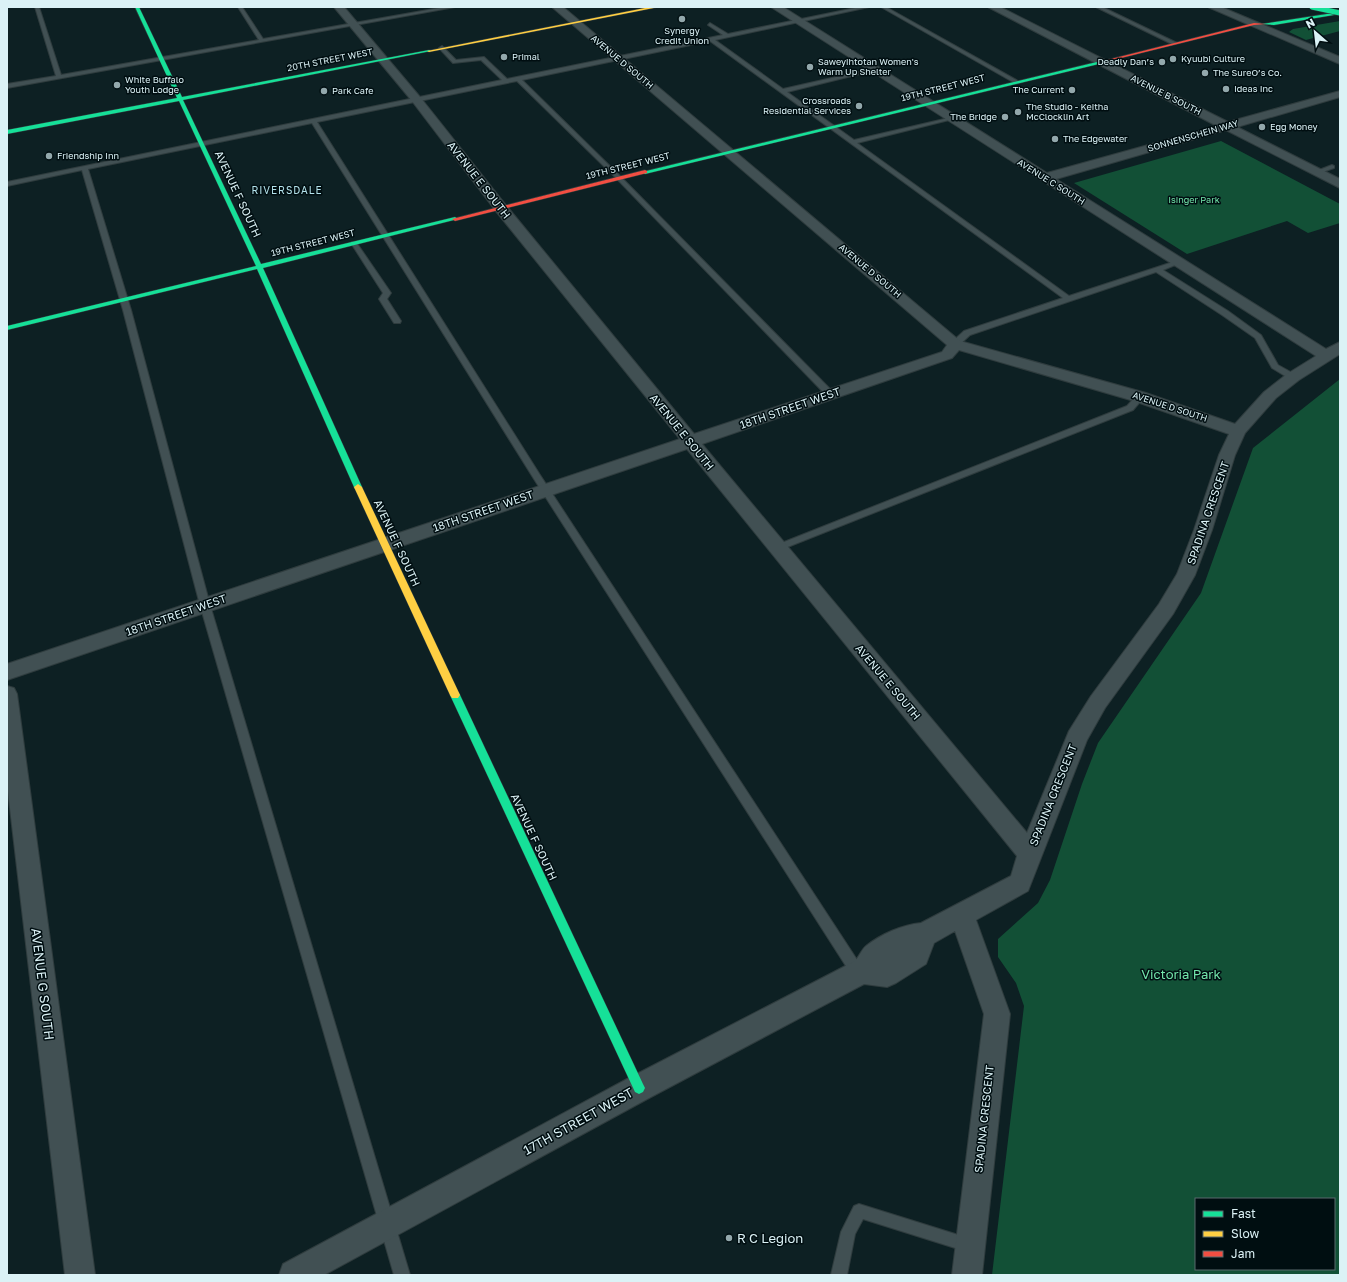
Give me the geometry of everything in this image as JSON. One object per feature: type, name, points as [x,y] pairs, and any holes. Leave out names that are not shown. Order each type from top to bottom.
[{"type":"main road","name":"AVENUE F SOUTH","points":[[137,7],[179,99],[259,266],[384,544],[639,1088]]},
{"type":"main road","name":"20TH STREET WEST","points":[[7,132],[657,7]]},
{"type":"main road","points":[[1312,7],[1340,13]]},
{"type":"main road","points":[[1254,24],[1264,20],[1328,7]]},
{"type":"main road","points":[[1254,24],[1274,24],[1340,13]]},
{"type":"main road","name":"19TH STREET WEST","points":[[7,328],[1015,81],[1254,24]]},
{"type":"street","name":"AVENUE E SOUTH","points":[[339,7],[416,99],[500,207],[690,442],[1030,854]]},
{"type":"street","name":"AVENUE D SOUTH","points":[[557,7],[729,151],[955,344],[1140,397],[1238,431]]},
{"type":"street","name":"AVENUE C SOUTH","points":[[776,7],[1178,262],[1334,351]]},
{"type":"street","name":"AVENUE B SOUTH","points":[[993,7],[1340,184]]},
{"type":"street","points":[[1213,7],[1340,61]]},
{"type":"street","name":"SONNENSCHEIN WAY","points":[[1045,178],[1340,94]]},
{"type":"street","name":"18TH STREET WEST","points":[[7,672],[947,355],[955,344]]},
{"type":"street","name":"SPADINA CRESCENT","points":[[967,1275],[997,1014],[962,915],[1020,883],[1030,854],[1077,737],[1098,702],[1166,609],[1186,575],[1203,530],[1227,456],[1238,431],[1270,395],[1293,377],[1334,351]]},
{"type":"street","name":"AVENUE G SOUTH","points":[[7,694],[80,1275]]},
{"type":"street","points":[[861,972],[886,974],[917,955],[924,935],[962,915]]},
{"type":"street","name":"17TH STREET WEST","points":[[294,1275],[639,1088],[861,972]]},
{"type":"lane","points":[[37,7],[59,77]]},
{"type":"lane","points":[[240,7],[262,41]]},
{"type":"lane","points":[[7,86],[451,7]]},
{"type":"lane","points":[[7,184],[867,7]]},
{"type":"lane","points":[[883,7],[1015,81]]},
{"type":"lane","points":[[1098,7],[1174,43]]},
{"type":"lane","points":[[710,24],[727,36]]},
{"type":"lane","points":[[711,39],[1067,298]]},
{"type":"lane","points":[[442,48],[455,62],[482,58],[506,81]]},
{"type":"lane","points":[[782,91],[874,69]]},
{"type":"lane","points":[[518,79],[619,178],[830,394]]},
{"type":"lane","points":[[853,142],[951,118]]},
{"type":"lane","points":[[314,121],[384,236],[546,490],[861,972]]},
{"type":"lane","points":[[84,167],[124,299],[205,605],[402,1275]]},
{"type":"lane","points":[[1317,172],[1332,167]]},
{"type":"lane","points":[[354,243],[386,293],[383,298],[397,322]]},
{"type":"lane","points":[[955,344],[967,333],[1067,298],[1178,262]]},
{"type":"lane","points":[[1157,269],[1225,313],[1258,337],[1275,366],[1293,377]]},
{"type":"lane","points":[[777,548],[1130,408],[1140,397]]},
{"type":"lane","points":[[839,1275],[848,1232],[859,1211],[970,1246]]},
{"type":"green space","points":[[1340,21],[1340,31],[1306,40],[1289,32],[1293,29]]},
{"type":"green space","name":"Isinger Park","points":[[1221,141],[1340,204],[1340,223],[1308,233],[1287,221],[1187,254],[1074,183]]},
{"type":"green space","name":"Victoria Park","points":[[1340,379],[1340,1275],[992,1275],[1024,1006],[1016,983],[998,957],[998,939],[1038,903],[1050,880],[1082,784],[1098,743],[1201,593],[1253,448]]},
{"type":"traffic: fast","points":[[137,7],[259,266],[358,487]]},
{"type":"traffic: fast","points":[[1312,7],[1340,13]]},
{"type":"traffic: fast","points":[[1264,24],[1274,24],[1340,13]]},
{"type":"traffic: fast","points":[[7,132],[429,51]]},
{"type":"traffic: fast","points":[[645,172],[1101,62]]},
{"type":"traffic: fast","points":[[7,328],[455,219]]},
{"type":"traffic: fast","points":[[455,695],[639,1088]]},
{"type":"traffic: slow","points":[[429,51],[657,7]]},
{"type":"traffic: slow","points":[[358,487],[455,695]]},
{"type":"traffic: jam","points":[[1101,62],[1254,24],[1264,24]]},
{"type":"traffic: jam","points":[[455,219],[645,172]]},
{"type":"place","name":"Synergy Credit Union","points":[[682,19]]},
{"type":"place","name":"Primal","points":[[504,57]]},
{"type":"place","name":"Kyuubi Culture","points":[[1173,59]]},
{"type":"place","name":"Deadly Dan’s","points":[[1162,62]]},
{"type":"place","name":"Saweyihtotan Women's Warm Up Shelter","points":[[810,67]]},
{"type":"place","name":"The SureO’s Co.","points":[[1205,73]]},
{"type":"place","name":"White Buffalo Youth Lodge","points":[[117,85]]},
{"type":"place","name":"Ideas Inc","points":[[1226,89]]},
{"type":"place","name":"The Current","points":[[1072,90]]},
{"type":"place","name":"Park Cafe","points":[[324,91]]},
{"type":"place","name":"Crossroads Residential Services","points":[[859,106]]},
{"type":"place","name":"The Studio - Keitha McClocklin Art","points":[[1018,112]]},
{"type":"place","name":"The Bridge","points":[[1005,117]]},
{"type":"place","name":"Egg Money","points":[[1262,127]]},
{"type":"place","name":"The Edgewater","points":[[1055,139]]},
{"type":"place","name":"Friendship Inn","points":[[49,156]]},
{"type":"place","name":"R C Legion","points":[[729,1238]]},
{"type":"district","name":"RIVERSDALE","points":[[287,190]]}]
